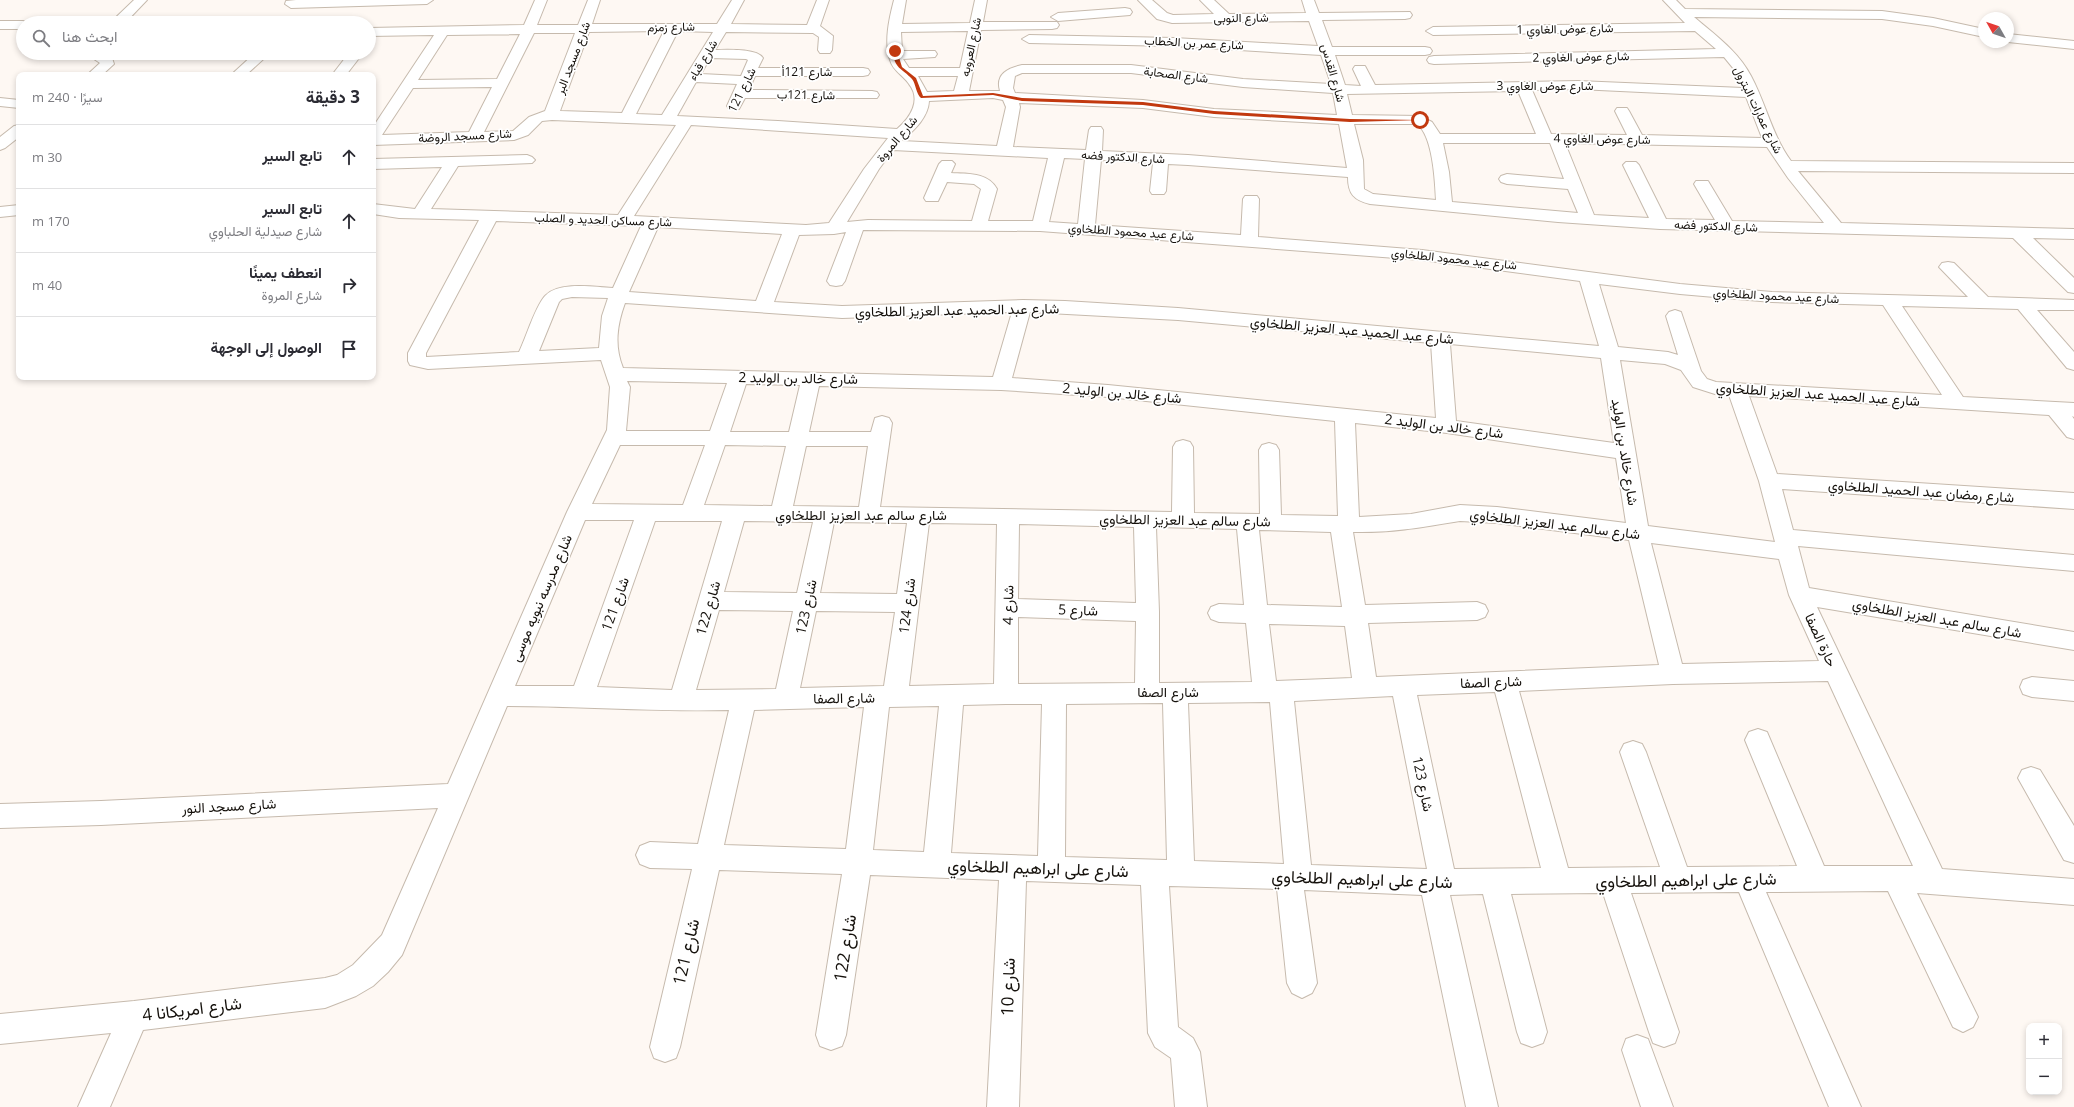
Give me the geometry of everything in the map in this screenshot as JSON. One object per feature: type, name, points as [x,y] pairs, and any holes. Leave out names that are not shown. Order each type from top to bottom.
[{"type":"street","points":[[125,16],[142,0]]},
{"type":"street","points":[[415,31],[425,10],[433,0]]},
{"type":"street","points":[[474,137],[529,29],[541,0]]},
{"type":"street","name":"شارع مسجد البر","points":[[551,115],[594,0]]},
{"type":"street","name":"شارع قباء","points":[[667,120],[724,27],[738,0]]},
{"type":"street","points":[[823,0],[814,19],[814,29],[826,36],[825,50]]},
{"type":"street","name":"شارع المروة","points":[[834,229],[895,139],[919,113],[921,97],[914,79],[900,68],[896,55],[895,28],[900,0]]},
{"type":"street","name":"شارع العروبه","points":[[961,94],[981,0]]},
{"type":"street","name":"شارع النوبى","points":[[1144,0],[1162,16],[1168,19],[1405,15]]},
{"type":"street","points":[[1206,0],[1226,18]]},
{"type":"street","name":"شارع القدس","points":[[1308,0],[1328,51],[1339,88],[1355,160],[1356,189],[1360,195]]},
{"type":"street","name":"شارع عمارات البترول","points":[[1669,0],[1681,13],[1728,53],[1738,66],[1752,93],[1761,120],[1771,142],[1787,166],[1837,229]]},
{"type":"street","points":[[291,4],[338,1],[425,10]]},
{"type":"street","points":[[895,28],[976,26],[1058,16],[1125,12]]},
{"type":"street","points":[[1681,13],[1911,17],[1942,22],[1978,31]]},
{"type":"street","points":[[1058,16],[1060,40]]},
{"type":"street","points":[[0,25],[16,25]]},
{"type":"street","points":[[627,118],[673,27]]},
{"type":"street","name":"شارع زمزم","points":[[376,34],[415,31],[673,27],[814,29]]},
{"type":"street","name":"شارع عوض الغاوي 1","points":[[1433,31],[1568,43],[1697,27]]},
{"type":"street","points":[[376,134],[443,31]]},
{"type":"street","name":"شارع عمر بن الخطاب","points":[[1029,39],[1174,42],[1429,56]]},
{"type":"street","points":[[2014,39],[2074,45]]},
{"type":"street","name":"شارع عوض الغاوي 2","points":[[1429,56],[1568,43],[1728,53]]},
{"type":"street","name":"شارع 121","points":[[707,54],[755,57],[756,59],[726,123]]},
{"type":"street","points":[[896,55],[930,54]]},
{"type":"street","points":[[98,72],[107,64],[107,61],[105,60]]},
{"type":"street","points":[[241,72],[255,60]]},
{"type":"street","points":[[341,72],[351,60]]},
{"type":"street","name":"شارع الصحابة","points":[[1009,97],[1006,84],[1008,75],[1013,71],[1058,68],[1124,69],[1243,83],[1339,88]]},
{"type":"street","points":[[1360,69],[1370,90]]},
{"type":"street","name":"شارع 121أ","points":[[692,78],[863,72]]},
{"type":"street","points":[[905,72],[966,72]]},
{"type":"street","points":[[408,84],[502,83]]},
{"type":"street","points":[[1523,85],[1574,185],[1588,219]]},
{"type":"street","name":"شارع عوض الغاوي 3","points":[[1339,88],[1370,90],[1523,85],[1605,86],[1752,93]]},
{"type":"street","name":"شارع 121ب","points":[[740,94],[872,96]]},
{"type":"street","points":[[921,97],[961,94],[993,94],[1022,99],[1122,102],[1214,113],[1345,120],[1420,120],[1425,122],[1433,139],[1441,164],[1444,185],[1444,206]]},
{"type":"street","points":[[1004,151],[1012,111],[1012,104],[1009,97]]},
{"type":"street","points":[[0,102],[16,104]]},
{"type":"street","points":[[1622,111],[1636,139]]},
{"type":"street","points":[[551,115],[726,123],[895,139]]},
{"type":"street","name":"شارع مسجد الروضة","points":[[376,139],[514,135],[527,130],[531,122],[536,119],[551,115]]},
{"type":"street","points":[[623,220],[686,121]]},
{"type":"street","points":[[1086,229],[1096,130]]},
{"type":"street","points":[[0,145],[16,132]]},
{"type":"street","name":"شارع عوض الغاوي 4","points":[[1433,139],[1551,138],[1771,142]]},
{"type":"street","name":"شارع الدكتور فضه","points":[[895,139],[954,148],[981,165],[1004,151],[1161,159],[1356,173]]},
{"type":"street","points":[[932,198],[954,148]]},
{"type":"street","points":[[1040,226],[1057,154]]},
{"type":"street","points":[[1158,191],[1161,159]]},
{"type":"street","points":[[376,164],[527,160]]},
{"type":"street","points":[[420,214],[453,162]]},
{"type":"street","points":[[1631,164],[1660,224]]},
{"type":"street","points":[[941,177],[981,165],[982,181],[989,187],[979,225]]},
{"type":"street","points":[[1787,166],[2074,168]]},
{"type":"street","points":[[1507,179],[1574,185]]},
{"type":"street","points":[[1702,184],[1727,226]]},
{"type":"street","name":"شارع الدكتور فضه","points":[[1360,195],[1375,200],[1660,224],[2074,234]]},
{"type":"street","points":[[1249,241],[1250,199]]},
{"type":"street","points":[[0,212],[16,210]]},
{"type":"street","name":"شارع مساكن الحديد و الصلب","points":[[376,210],[420,214],[652,221],[792,230],[834,229]]},
{"type":"street","name":"شارع خالد بن الوليد 2","points":[[490,216],[416,358],[420,362],[428,363],[526,358],[612,364],[739,376],[1001,384],[1108,391],[1447,426],[1626,452]]},
{"type":"street","name":"شارع مدرسه نبويه موسى","points":[[376,966],[392,945],[597,468],[614,438],[620,410],[620,387],[612,364],[610,322],[618,296],[652,221]]},
{"type":"street","points":[[836,281],[856,226]]},
{"type":"street","name":"شارع عيد محمود الطلخاوي","points":[[834,229],[856,226],[1040,226],[1422,255],[1726,294],[1890,302],[2074,305]]},
{"type":"street","points":[[763,307],[792,230]]},
{"type":"street","points":[[2018,233],[2074,288]]},
{"type":"street","points":[[1948,267],[1984,303]]},
{"type":"street","name":"شارع خالد بن الوليد","points":[[1588,277],[1610,353],[1638,533],[1673,674]]},
{"type":"street","name":"شارع عبد الحميد عبد العزيز الطلخاوي","points":[[526,358],[550,300],[554,296],[566,292],[763,307],[870,312],[1023,306],[1178,314],[1675,360],[1692,370],[1697,380],[1705,386],[1737,390],[2065,409]]},
{"type":"street","points":[[1890,302],[1957,403]]},
{"type":"street","points":[[2023,304],[2074,364]]},
{"type":"street","points":[[1001,384],[1023,306]]},
{"type":"street","points":[[1675,316],[1692,370]]},
{"type":"street","points":[[1440,339],[1447,426]]},
{"type":"street","points":[[692,514],[739,376]]},
{"type":"street","points":[[780,514],[811,378]]},
{"type":"street","name":"حارة الصفا","points":[[1737,390],[1769,481],[1800,595],[1933,880]]},
{"type":"street","points":[[2065,409],[2074,432]]},
{"type":"street","points":[[1345,416],[1345,524],[1355,616],[1366,688]]},
{"type":"street","points":[[614,438],[798,439],[881,431],[868,515]]},
{"type":"street","points":[[1183,447],[1183,520]]},
{"type":"street","points":[[1269,450],[1271,522]]},
{"type":"street","name":"شارع رمضان عبد الحميد الطلخاوي","points":[[1769,481],[2074,501]]},
{"type":"street","name":"شارع سالم عبد العزيز الطلخاوي","points":[[578,512],[1008,516],[1377,525],[1411,522],[1460,513],[1497,515],[1638,533],[1786,545],[2074,563]]},
{"type":"street","name":"شارع 121","points":[[582,696],[647,513]]},
{"type":"street","name":"شارع 122","points":[[681,701],[735,514]]},
{"type":"street","name":"شارع 123","points":[[786,699],[825,514]]},
{"type":"street","name":"شارع 124","points":[[858,862],[886,697],[907,603],[919,515]]},
{"type":"street","name":"شارع 4","points":[[1006,694],[1008,516]]},
{"type":"street","points":[[1145,519],[1148,612],[1147,692]]},
{"type":"street","points":[[1247,522],[1257,615],[1273,691],[1294,877],[1302,983]]},
{"type":"street","name":"شارع سالم عبد العزيز الطلخاوي","points":[[1800,595],[2072,644]]},
{"type":"street","points":[[710,601],[907,603]]},
{"type":"street","name":"شارع 5","points":[[1008,608],[1148,612]]},
{"type":"street","points":[[1220,613],[1355,616],[1477,611]]},
{"type":"street","name":"شارع الصفا","points":[[499,696],[582,696],[681,701],[1006,694],[1273,691],[1673,674],[1836,671]]},
{"type":"street","points":[[1504,682],[1558,881]]},
{"type":"street","name":"شارع 123","points":[[1403,686],[1438,882],[1482,1107]]},
{"type":"street","points":[[2032,687],[2074,691]]},
{"type":"street","points":[[1175,692],[1167,872],[1163,1032],[1167,1038],[1181,1046],[1185,1052],[1191,1107]]},
{"type":"street","points":[[1052,868],[1054,694]]},
{"type":"street","points":[[936,864],[952,695]]},
{"type":"street","name":"شارع 121","points":[[665,1047],[707,857],[744,700]]},
{"type":"street","points":[[1758,740],[1816,879]]},
{"type":"street","points":[[1633,752],[1678,880]]},
{"type":"street","points":[[2031,778],[2074,851]]},
{"type":"street","name":"شارع مسجد النور","points":[[0,816],[101,813],[457,795]]},
{"type":"street","name":"شارع على ابراهيم الطلخاوي","points":[[650,855],[1438,882],[1896,878],[2074,892]]},
{"type":"street","name":"شارع 122","points":[[831,1035],[858,862]]},
{"type":"street","name":"شارع 10","points":[[1003,1107],[1013,867]]},
{"type":"street","points":[[1896,878],[1963,1017]]},
{"type":"street","points":[[1747,879],[1845,1107]]},
{"type":"street","points":[[1614,881],[1664,1032]]},
{"type":"street","points":[[1494,882],[1532,1032]]},
{"type":"street","name":"شارع امريكانا 4","points":[[0,1029],[134,1016],[325,993],[349,985],[360,979],[376,966]]},
{"type":"street","points":[[94,1107],[134,1016]]},
{"type":"street","points":[[1638,1050],[1657,1107]]},
{"type":"route","points":[[895,51],[900,68],[914,79],[921,97],[961,94],[993,94],[1022,99],[1122,102],[1214,113],[1350,120],[1420,120]]}]
